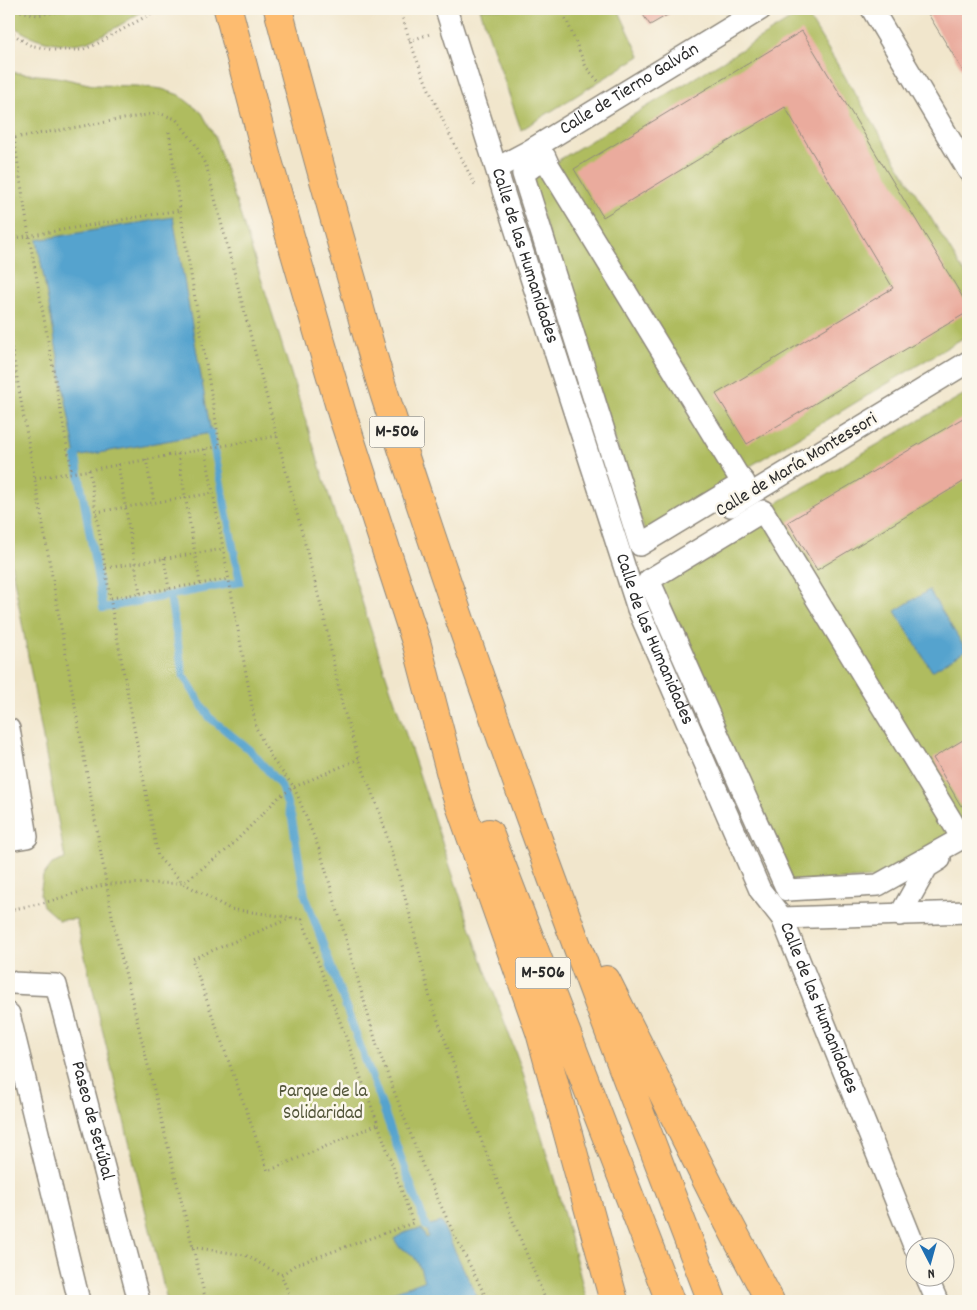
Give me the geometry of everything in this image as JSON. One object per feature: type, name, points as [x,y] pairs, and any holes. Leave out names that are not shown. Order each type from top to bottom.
[{"type":"highway","name":"M-506","points":[[228,9],[268,161],[342,414],[417,645],[670,1301]]},
{"type":"highway","name":"M-506","points":[[278,9],[312,141],[385,395],[457,611],[540,847],[602,1015],[712,1301]]},
{"type":"highway","points":[[417,645],[456,794],[540,1032],[614,1301]]},
{"type":"highway","points":[[540,847],[706,1180],[770,1301]]},
{"type":"street","name":"Calle de las Humanidades","points":[[446,9],[638,609],[760,890],[782,918],[911,1238]]},
{"type":"street","name":"Calle de Tierno Galván","points":[[497,168],[529,151],[761,9]]},
{"type":"street","points":[[872,9],[968,170]]},
{"type":"street","points":[[546,157],[554,174],[737,474],[744,482],[640,545],[523,174],[546,157]]},
{"type":"street","name":"Calle de María Montessori","points":[[626,569],[968,362]]},
{"type":"street","points":[[763,511],[965,841],[878,885],[787,890],[649,580],[763,511]]},
{"type":"street","points":[[9,729],[27,837],[9,840]]},
{"type":"street","points":[[900,914],[927,867],[965,841]]},
{"type":"street","points":[[782,918],[968,912]]},
{"type":"street","name":"Paseo de Setúbal","points":[[9,982],[56,985],[139,1301]]},
{"type":"street","points":[[9,1014],[80,1301]]},
{"type":"street","points":[[931,1288],[937,1301]]},
{"type":"path","points":[[11,9],[37,15],[76,9]]},
{"type":"path","points":[[9,31],[29,44],[54,50],[81,50],[95,45],[160,9]]},
{"type":"path","points":[[400,9],[409,41],[445,126]]},
{"type":"path","points":[[562,9],[586,68],[614,99]]},
{"type":"path","points":[[14,138],[158,113],[176,119],[194,142],[206,168],[324,617],[342,704],[359,759],[380,813],[409,911],[430,998],[449,1055],[546,1301]]},
{"type":"path","points":[[9,120],[14,138],[29,236],[73,472]]},
{"type":"path","points":[[169,132],[180,210],[220,446]]},
{"type":"path","points":[[9,239],[180,210]]},
{"type":"path","points":[[9,333],[114,927],[206,1301]]},
{"type":"path","points":[[35,478],[277,436]]},
{"type":"path","points":[[205,449],[256,728],[272,759],[294,787],[321,854],[379,1052],[424,1169],[488,1301]]},
{"type":"path","points":[[178,454],[200,583]]},
{"type":"path","points":[[146,459],[154,503]]},
{"type":"path","points":[[118,464],[140,593]]},
{"type":"path","points":[[89,470],[113,615],[158,857],[183,883],[230,909],[302,918],[378,1124],[412,1223],[295,1265],[281,1275]]},
{"type":"path","points":[[96,512],[213,493]]},
{"type":"path","points":[[106,568],[223,549]]},
{"type":"path","points":[[164,558],[169,589]]},
{"type":"path","points":[[111,599],[229,578]]},
{"type":"path","points":[[9,910],[43,903],[107,884],[183,883],[228,849],[279,797],[294,787],[359,759]]},
{"type":"path","points":[[292,917],[192,959],[268,1171],[378,1124]]},
{"type":"path","points":[[192,1246],[245,1255],[281,1275],[292,1301]]},
{"type":"green space","points":[[9,9],[146,9],[118,27],[96,38],[68,44],[35,38],[16,28],[9,21]]},
{"type":"green space","points":[[480,9],[618,9],[640,56],[521,130]]},
{"type":"green space","points":[[805,11],[968,279],[968,335],[737,474],[549,166]]},
{"type":"green space","name":"Parque de la Solidaridad","points":[[9,72],[57,77],[93,85],[137,86],[162,89],[179,95],[202,113],[215,137],[369,624],[477,947],[521,1067],[556,1185],[587,1301],[167,1301],[76,919],[59,920],[43,906],[40,894],[43,876],[52,864],[65,859],[9,552]]},
{"type":"green space","points":[[546,164],[738,480],[646,536],[530,177]]},
{"type":"green space","points":[[968,392],[968,819],[955,827],[763,511]]},
{"type":"green space","points":[[764,521],[954,835],[876,878],[789,882],[658,580]]},
{"type":"water","points":[[173,217],[211,433],[76,457],[37,240]]},
{"type":"water","points":[[929,590],[966,650],[932,671],[895,611]]},
{"type":"water","points":[[441,1222],[479,1301],[368,1301],[424,1281],[417,1261],[410,1253],[400,1248],[394,1239],[408,1232],[422,1229],[426,1238],[428,1237],[426,1226]]},
{"type":"building","points":[[639,9],[678,9],[650,25]]},
{"type":"building","points":[[925,9],[968,9],[968,79]]},
{"type":"building","points":[[802,31],[968,306],[968,312],[747,444],[716,394],[893,288],[785,107],[603,217],[574,169]]},
{"type":"building","points":[[968,415],[968,479],[817,570],[788,522]]},
{"type":"building","points":[[968,737],[968,802],[961,806],[933,758]]},
{"type":"waterway","points":[[76,457],[103,608],[240,582],[211,433]]},
{"type":"waterway","points":[[170,596],[183,675],[209,717],[252,752],[281,786],[292,819],[305,895],[426,1226]]}]
